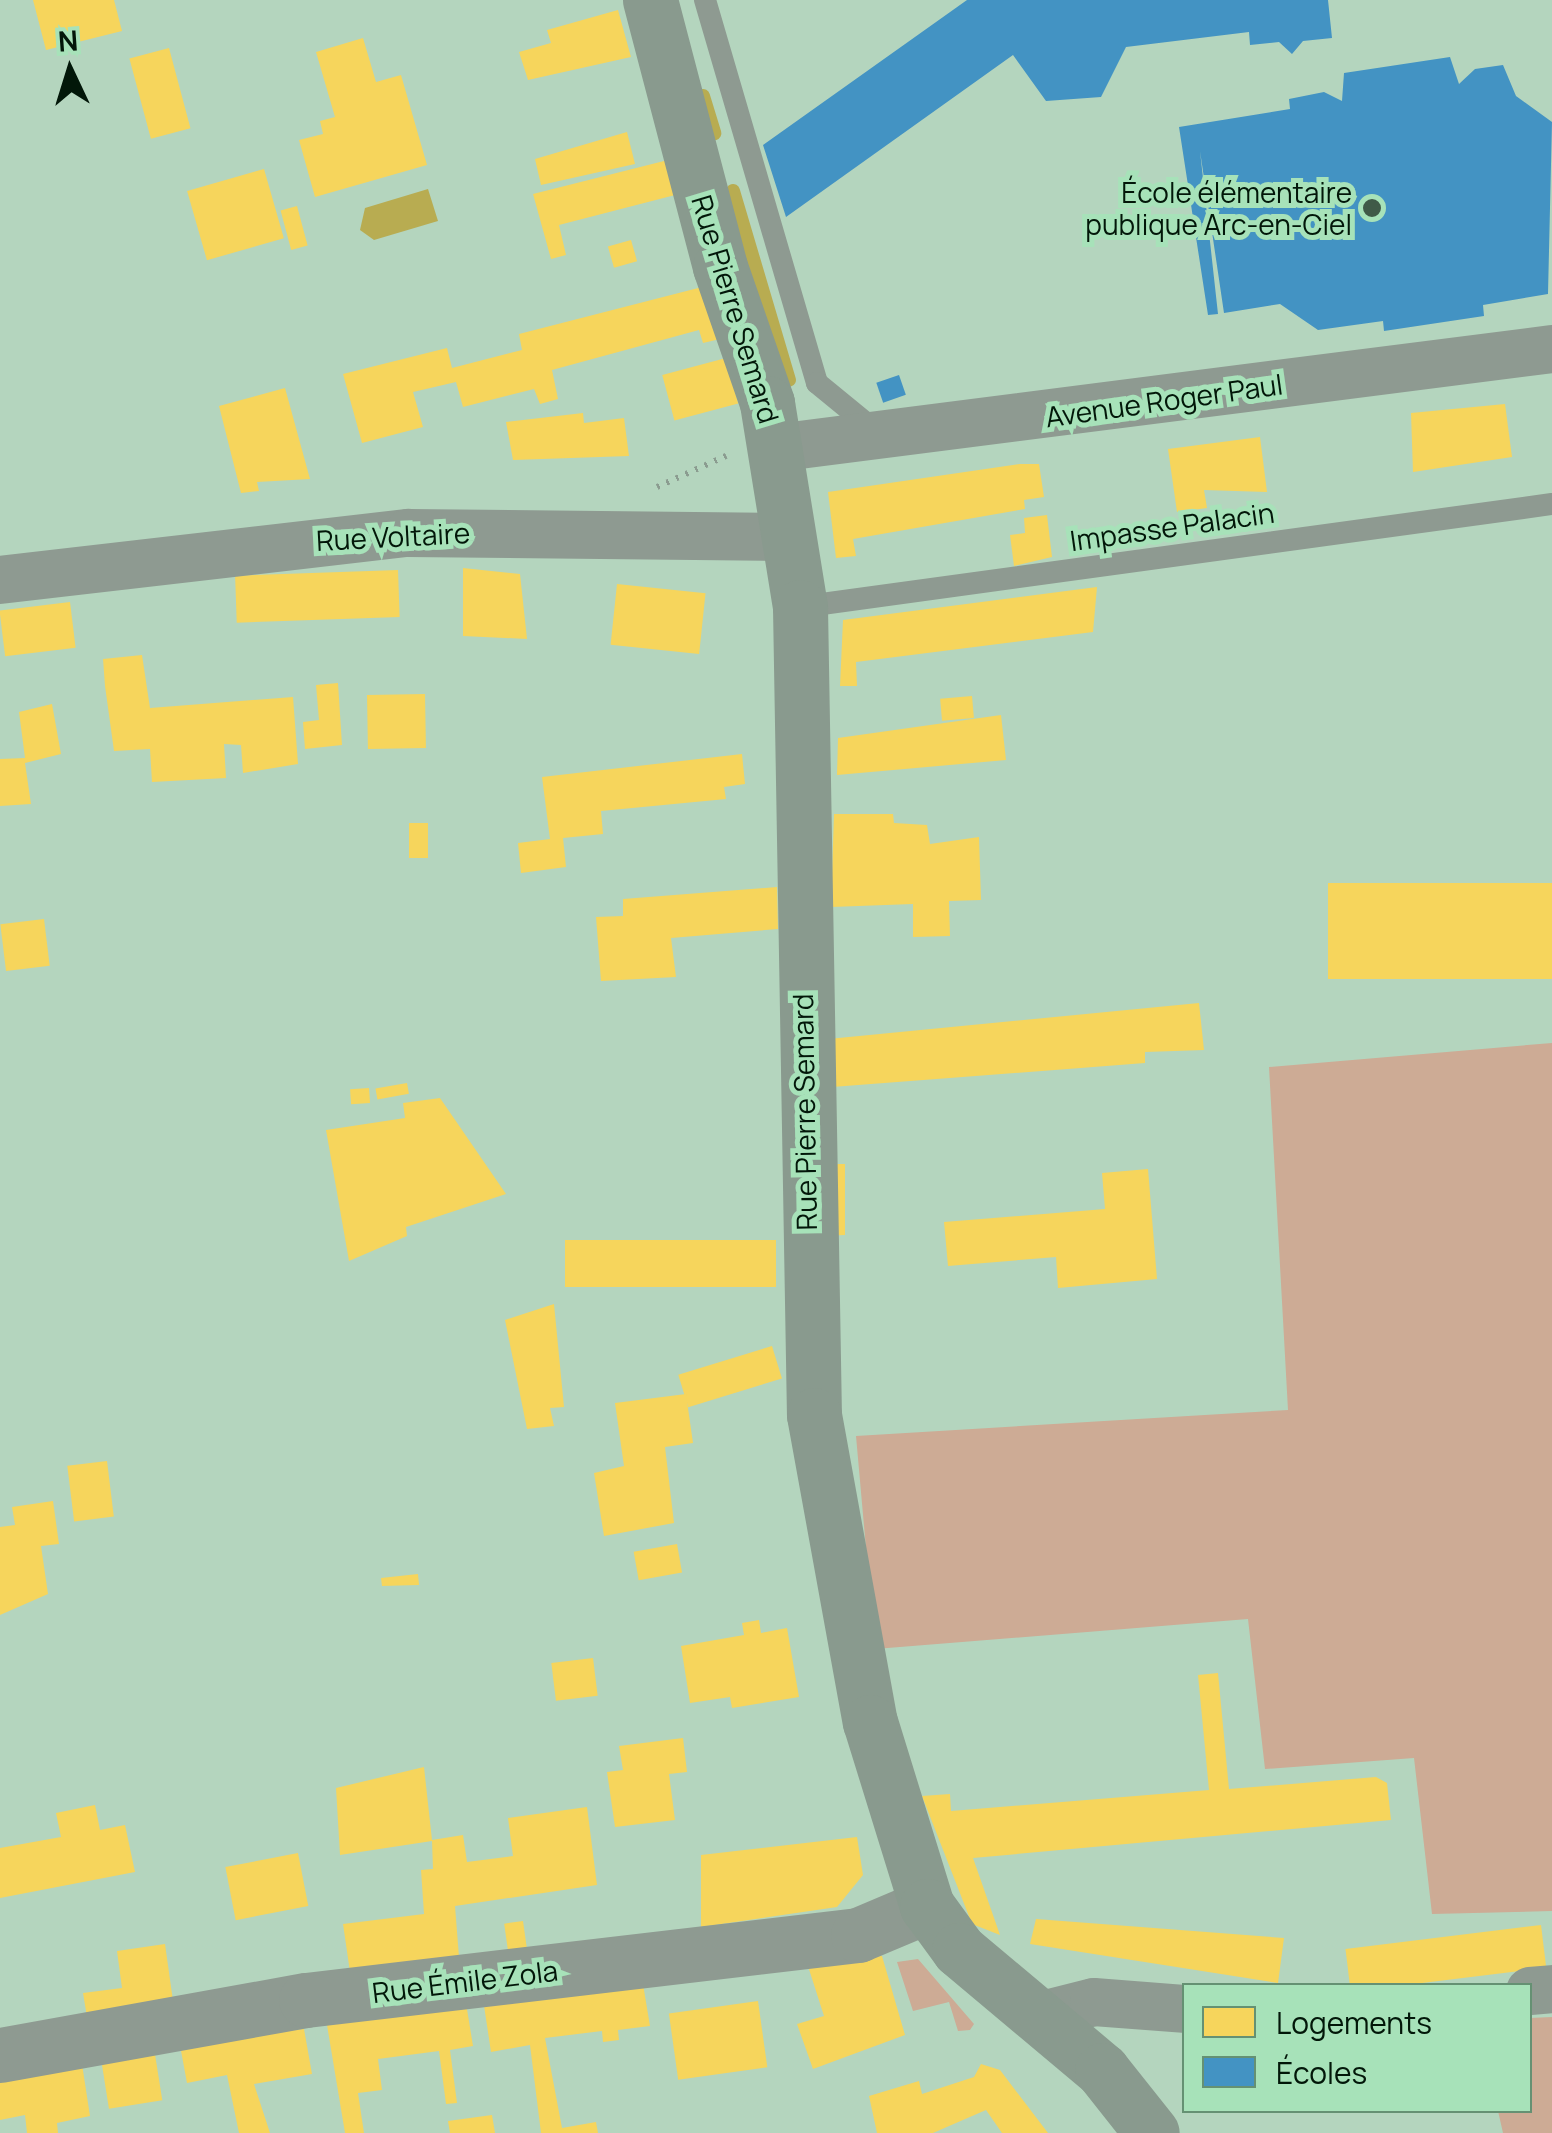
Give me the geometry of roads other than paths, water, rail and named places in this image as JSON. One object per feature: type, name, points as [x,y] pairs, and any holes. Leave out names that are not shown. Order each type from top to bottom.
[{"type":"main road","name":"Rue Pierre Semard","points":[[650,0],[724,178],[771,425],[800,607],[814,1415],[835,1567],[870,1722],[927,1906],[960,1950],[1046,2014],[1130,2121]]},
{"type":"street","name":"Avenue Roger Paul","points":[[771,425],[894,436],[1552,348]]},
{"type":"street","name":"Rue Voltaire","points":[[0,580],[408,533],[788,537]]},
{"type":"street","name":"Rue Émile Zola","points":[[0,2055],[306,2000],[858,1935],[927,1906]]},
{"type":"street","points":[[1046,2014],[1094,2002],[1182,2009]]},
{"type":"lane","points":[[705,0],[724,178],[816,383],[854,422],[894,436]]},
{"type":"lane","points":[[771,425],[816,383]]},
{"type":"lane","name":"Impasse Palacin","points":[[800,607],[1552,504]]},
{"type":"waterway","points":[[703,96],[714,133]]},
{"type":"waterway","points":[[733,191],[789,380]]},
{"type":"place","name":"École élémentaire publique Arc-en-Ciel","points":[[1372,208]]}]
